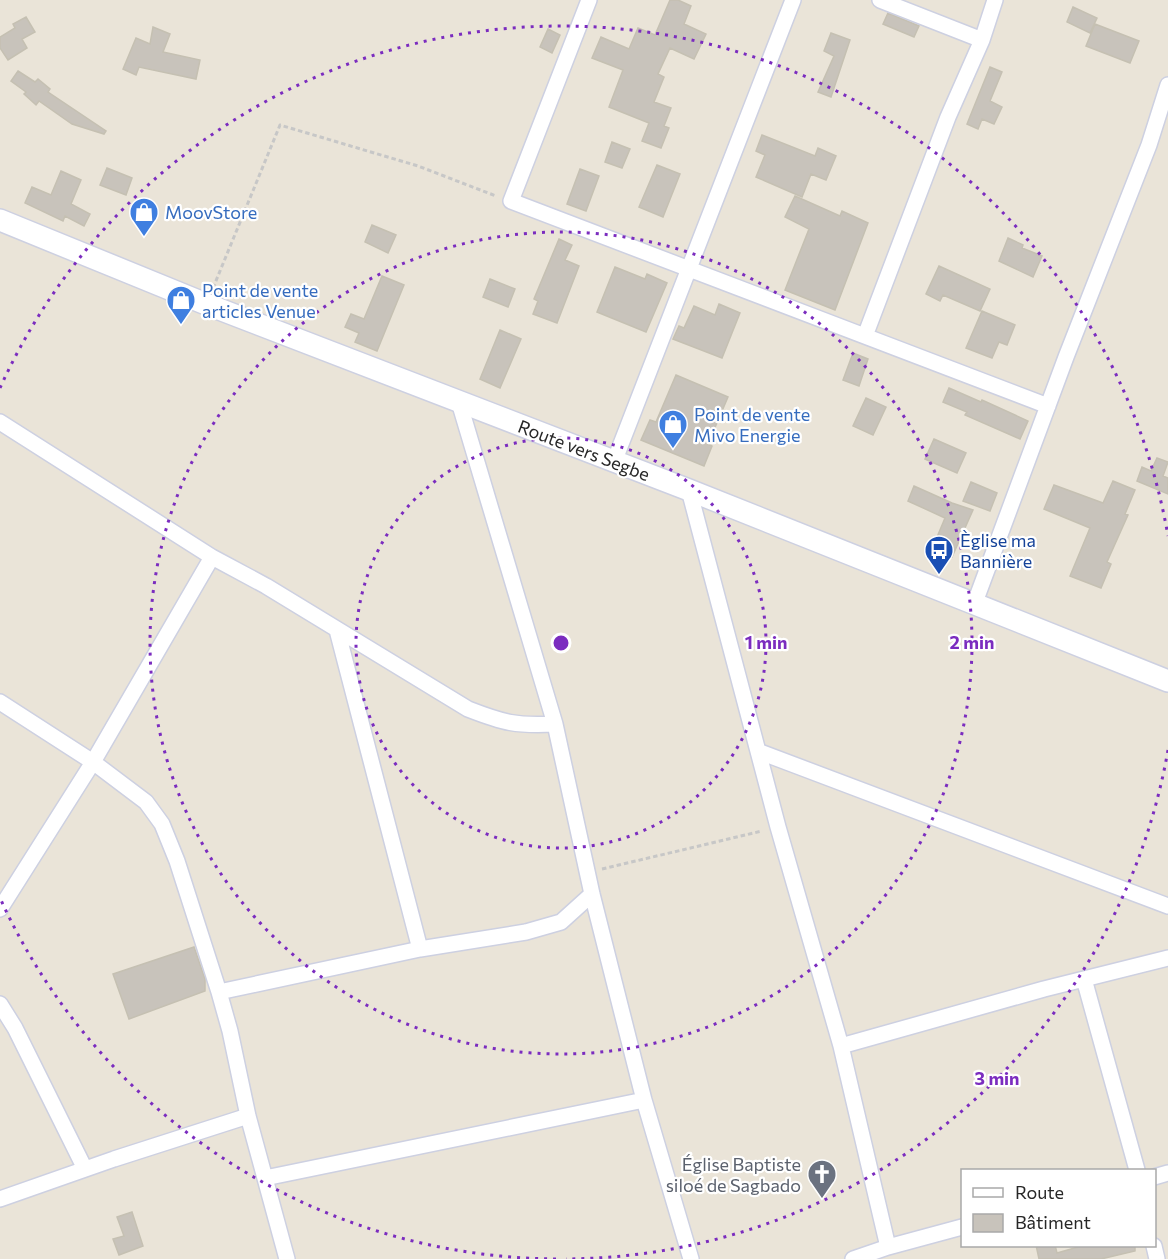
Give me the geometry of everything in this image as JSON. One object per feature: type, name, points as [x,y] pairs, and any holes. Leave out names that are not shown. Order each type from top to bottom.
[{"type":"main road","name":"Route vers Segbe","points":[[0,220],[206,304],[689,490],[974,605],[1166,675]]},
{"type":"street","points":[[589,0],[511,201],[1048,406]]},
{"type":"street","points":[[614,462],[793,0]]},
{"type":"street","points":[[880,0],[982,40]]},
{"type":"street","points":[[865,336],[948,117],[982,40],[996,0]]},
{"type":"street","points":[[974,605],[991,555],[1149,144],[1164,113],[1168,85]]},
{"type":"street","points":[[459,402],[555,724],[592,894],[644,1100],[691,1259]]},
{"type":"street","points":[[0,422],[212,557],[468,709],[504,723],[526,726],[555,724]]},
{"type":"street","points":[[689,490],[778,827],[841,1046],[888,1247]]},
{"type":"street","points":[[0,909],[93,762],[212,557]]},
{"type":"street","points":[[338,630],[420,949]]},
{"type":"street","points":[[0,702],[93,762],[146,801],[162,824],[177,861],[219,992],[230,1031],[248,1116],[287,1259]]},
{"type":"street","points":[[760,752],[1168,906]]},
{"type":"street","points":[[219,992],[420,949],[526,932],[561,922],[592,894]]},
{"type":"street","points":[[841,1046],[1168,958]]},
{"type":"street","points":[[1084,979],[1137,1169]]},
{"type":"street","points":[[0,1004],[15,1028],[85,1169]]},
{"type":"street","points":[[265,1178],[644,1100]]},
{"type":"street","points":[[0,1199],[248,1116]]},
{"type":"street","points":[[853,1259],[961,1228]]},
{"type":"path","points":[[206,304],[280,125],[418,166],[511,201]]},
{"type":"path","points":[[588,872],[778,827]]},
{"type":"building","points":[[670,0],[678,0],[691,6],[684,24],[706,34],[694,59],[670,48],[658,74],[664,77],[654,102],[671,108],[664,126],[669,128],[661,148],[642,141],[649,123],[609,107],[623,70],[592,58],[601,37],[629,49],[638,28],[655,35]]},
{"type":"building","points":[[1073,7],[1097,18],[1090,33],[1067,22]]},
{"type":"building","points":[[888,13],[919,26],[914,37],[883,24]]},
{"type":"building","points":[[26,17],[35,32],[22,39],[27,48],[8,60],[0,48],[0,37],[15,28],[13,24]]},
{"type":"building","points":[[1095,24],[1139,41],[1130,63],[1086,46]]},
{"type":"building","points":[[153,27],[170,34],[163,52],[200,60],[196,79],[139,67],[136,75],[123,69],[136,38],[150,44]]},
{"type":"building","points":[[548,29],[560,35],[552,53],[540,47]]},
{"type":"building","points":[[831,33],[850,40],[831,97],[818,92],[834,56],[824,51]]},
{"type":"building","points":[[990,67],[1002,72],[990,101],[1002,107],[994,124],[982,119],[978,129],[967,124]]},
{"type":"building","points":[[18,71],[35,82],[38,79],[50,89],[48,92],[106,131],[104,134],[72,124],[39,101],[36,105],[24,94],[26,92],[11,81]]},
{"type":"building","points":[[762,135],[815,156],[818,148],[836,156],[826,180],[811,174],[802,197],[756,177],[765,155],[756,151]]},
{"type":"building","points":[[612,142],[630,149],[622,168],[605,162]]},
{"type":"building","points":[[657,165],[680,174],[663,217],[639,207]]},
{"type":"building","points":[[107,168],[132,178],[126,195],[100,185]]},
{"type":"building","points":[[580,169],[599,176],[586,211],[567,204]]},
{"type":"building","points":[[61,171],[81,180],[71,204],[90,214],[84,226],[65,216],[63,221],[25,203],[32,187],[51,195]]},
{"type":"building","points":[[795,196],[840,216],[842,211],[868,223],[835,310],[785,290],[809,229],[785,217]]},
{"type":"building","points":[[372,225],[396,235],[388,253],[365,242]]},
{"type":"building","points":[[1008,238],[1023,245],[1022,248],[1042,256],[1033,277],[999,261]]},
{"type":"building","points":[[559,239],[572,245],[565,260],[579,266],[557,323],[533,314],[538,301],[534,299]]},
{"type":"building","points":[[939,266],[990,289],[980,311],[943,295],[940,301],[926,294]]},
{"type":"building","points":[[615,267],[645,279],[647,274],[667,283],[646,332],[597,312]]},
{"type":"building","points":[[382,276],[404,285],[377,351],[355,342],[359,333],[345,327],[351,314],[364,319]]},
{"type":"building","points":[[490,279],[515,289],[508,307],[483,297]]},
{"type":"building","points":[[719,304],[740,313],[722,358],[673,339],[679,326],[684,328],[694,306],[715,315]]},
{"type":"building","points":[[982,311],[1015,325],[1007,345],[999,342],[992,358],[966,348]]},
{"type":"building","points":[[500,330],[521,339],[500,388],[480,379]]},
{"type":"building","points":[[853,353],[868,359],[859,386],[843,380]]},
{"type":"building","points":[[676,375],[728,397],[708,444],[712,446],[704,466],[641,440],[650,420],[656,422]]},
{"type":"building","points":[[949,388],[1028,421],[1020,439],[965,415],[967,412],[943,402]]},
{"type":"building","points":[[866,398],[886,407],[873,435],[853,426]]},
{"type":"building","points":[[934,439],[966,453],[957,473],[925,459]]},
{"type":"building","points":[[1157,458],[1168,462],[1163,476],[1168,478],[1168,494],[1137,481],[1142,467],[1151,471]]},
{"type":"building","points":[[1113,481],[1135,490],[1125,514],[1128,515],[1107,562],[1111,564],[1101,588],[1070,576],[1090,528],[1044,509],[1054,485],[1103,503]]},
{"type":"building","points":[[971,482],[997,493],[990,511],[963,501]]},
{"type":"building","points":[[914,486],[973,510],[952,557],[932,549],[945,518],[908,501]]},
{"type":"building","points":[[194,947],[205,979],[205,991],[129,1019],[113,974]]},
{"type":"building","points":[[132,1212],[143,1246],[119,1255],[113,1239],[124,1236],[117,1217]]},
{"type":"building","points":[[1036,1247],[1056,1247],[1057,1253],[1078,1247],[1135,1247],[1135,1251],[1101,1259],[1039,1259]]},
{"type":"place","name":"MoovStore","points":[[144,238]]},
{"type":"place","name":"Point de vente articles Venue","points":[[181,326]]},
{"type":"place","name":"Point de vente Mivo Energie","points":[[673,450]]},
{"type":"place","name":"Èglise ma Bannière","points":[[939,576]]},
{"type":"place","name":"Église Baptiste siloé de Sagbado","points":[[822,1200]]}]
